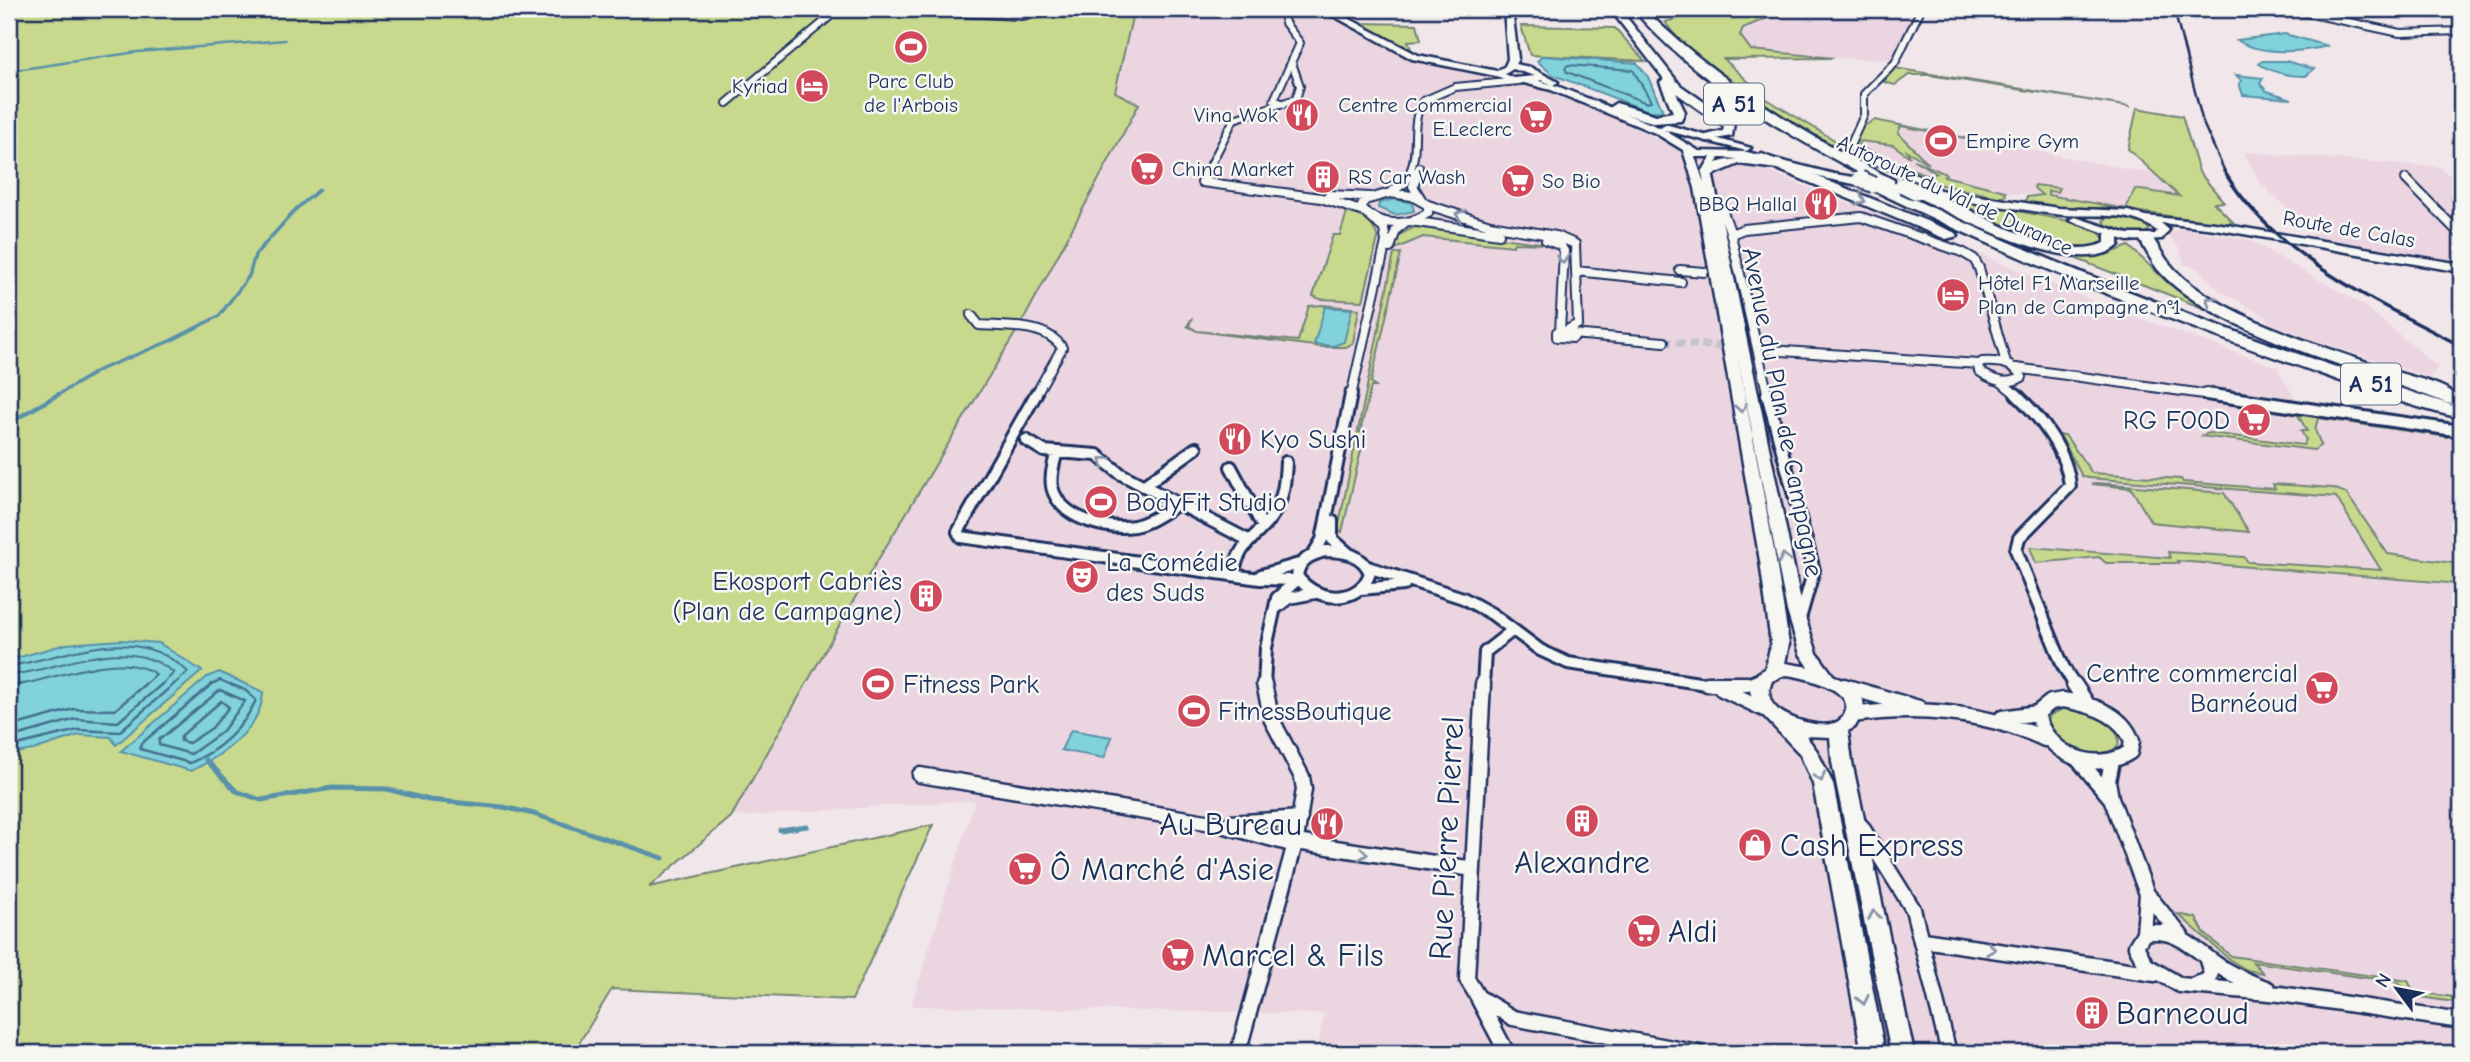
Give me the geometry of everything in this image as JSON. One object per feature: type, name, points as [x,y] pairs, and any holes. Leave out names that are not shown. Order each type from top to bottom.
[{"type":"highway","points":[[1615,9],[1681,92],[1730,126],[1728,133],[1705,137]]},
{"type":"highway","name":"Autoroute du Val de Durance","points":[[1623,9],[1664,50],[1706,85],[1756,119],[1860,178],[1897,187],[2040,251],[2191,311],[2458,405]]},
{"type":"highway","name":"Autoroute du Val de Durance","points":[[1638,9],[1710,76],[1807,138],[2037,261],[2282,354],[2458,405]]},
{"type":"highway","points":[[1616,107],[1661,120],[1678,116],[1667,83],[1652,56]]},
{"type":"highway","points":[[1762,158],[2091,291],[2237,343],[2282,354]]},
{"type":"highway","points":[[1708,173],[1724,162],[1747,160],[1792,169]]},
{"type":"highway","points":[[1897,187],[2012,233],[2059,248],[2084,253],[2102,251],[2112,245],[2112,234]]},
{"type":"highway","points":[[2147,240],[2158,261],[2181,282],[2246,322],[2415,381],[2458,405]]},
{"type":"main road","points":[[1325,9],[1410,55],[1456,65],[1536,73],[1616,107],[1705,137],[1724,151],[1762,158]]},
{"type":"main road","points":[[1504,71],[1513,59],[1508,9]]},
{"type":"main road","points":[[1511,34],[1536,73]]},
{"type":"main road","points":[[1504,71],[1523,81],[1554,88],[1659,131],[1685,149],[1760,152],[1792,169],[2059,211],[2098,221],[2112,234],[2147,240],[2158,237],[2163,230],[2144,218]]},
{"type":"main road","points":[[1523,81],[1536,73]]},
{"type":"main road","points":[[1685,149],[1685,140],[1705,137]]},
{"type":"main road","name":"Avenue du Plan de Campagne","points":[[1685,149],[1700,188],[1766,550],[1780,644],[1769,674]]},
{"type":"main road","points":[[1708,173],[1724,151]]},
{"type":"main road","name":"Avenue du Plan de Campagne","points":[[1708,173],[1798,625],[1810,654],[1831,679]]},
{"type":"main road","points":[[1936,192],[2098,221]]},
{"type":"main road","name":"Route de Calas","points":[[2098,221],[2118,212],[2461,268]]},
{"type":"main road","name":"Route de Calas","points":[[2163,230],[2178,225],[2229,229]]},
{"type":"main road","points":[[1868,1048],[1823,784],[1808,751],[1759,696],[1769,674],[1793,668],[1831,679],[1851,698],[1845,722],[1853,815],[1903,1053]]},
{"type":"main road","points":[[1775,716],[1817,732],[1845,722]]},
{"type":"street","points":[[727,103],[839,9]]},
{"type":"street","points":[[890,9],[1044,12],[1080,9]]},
{"type":"street","points":[[1260,110],[1274,100],[1300,43],[1283,20],[1283,14],[1288,9]]},
{"type":"street","points":[[1921,9],[1914,29],[1902,45],[1893,66],[1864,94],[1864,115],[1851,149],[1922,181],[1936,192]]},
{"type":"street","points":[[2257,9],[2298,11],[2400,33],[2461,31]]},
{"type":"street","points":[[1292,63],[1299,84],[1296,99],[1234,119],[1202,182],[1281,192],[1371,197],[1390,193],[1421,199]]},
{"type":"street","points":[[1489,84],[1504,71]]},
{"type":"street","points":[[1390,193],[1407,180],[1411,172],[1417,151],[1416,124],[1421,104],[1444,89],[1523,81]]},
{"type":"street","points":[[1280,85],[1299,84]]},
{"type":"street","points":[[1471,86],[1437,96],[1423,111],[1423,150],[1413,186],[1428,205],[1490,225],[1570,240],[1577,247],[1578,324],[1586,335]]},
{"type":"street","points":[[1274,100],[1286,104]]},
{"type":"street","points":[[2406,179],[2459,233],[2461,241]]},
{"type":"street","points":[[1281,192],[1329,200],[1386,221],[1409,221],[1544,239],[1560,245],[1564,251],[1567,334]]},
{"type":"street","points":[[1236,575],[1264,574],[1299,564],[1314,553],[1322,540],[1334,469],[1386,242],[1384,229],[1366,214],[1362,204],[1371,197]]},
{"type":"street","points":[[1712,198],[1727,220],[1731,234],[1759,363],[1814,570],[1798,625]]},
{"type":"street","points":[[1428,205],[1424,216],[1409,221],[1396,230],[1391,242],[1336,495],[1331,537],[1368,567],[1480,607],[1550,655],[1577,666],[1692,683],[1736,686],[1769,674]]},
{"type":"street","points":[[1731,234],[1861,217],[1962,252],[1974,260],[1979,268],[1997,340],[2006,363],[2019,375],[2020,395]]},
{"type":"street","points":[[1727,220],[1761,228]]},
{"type":"street","points":[[1680,270],[1704,272]]},
{"type":"street","points":[[1576,271],[1681,282]]},
{"type":"street","points":[[971,315],[979,325],[1045,332],[1060,341],[1062,348],[958,532],[961,537],[979,542],[1236,575],[1298,580],[1316,593]]},
{"type":"street","points":[[1567,334],[1578,324]]},
{"type":"street","points":[[1567,334],[1664,342]]},
{"type":"street","points":[[1993,361],[1997,340]]},
{"type":"street","points":[[1768,350],[1938,363],[1981,369],[2020,395],[2069,469],[2070,486],[2019,538],[2016,551],[2063,666],[2087,704]]},
{"type":"street","points":[[1981,369],[1993,361],[2006,363]]},
{"type":"street","points":[[2000,381],[2019,375],[2080,377],[2349,412],[2461,431]]},
{"type":"street","points":[[1026,440],[1044,451],[1097,455],[1115,471],[1250,541]]},
{"type":"street","points":[[1143,486],[1196,448]]},
{"type":"street","points":[[1057,452],[1053,480],[1055,495],[1068,509],[1087,519],[1109,526],[1134,526],[1178,504]]},
{"type":"street","points":[[1236,575],[1237,554],[1263,527],[1284,492],[1288,475],[1286,462]]},
{"type":"street","points":[[1231,467],[1263,527]]},
{"type":"street","points":[[1314,553],[1348,553]]},
{"type":"street","points":[[1298,580],[1299,564]]},
{"type":"street","points":[[1361,589],[1369,579],[1368,567]]},
{"type":"street","points":[[1236,575],[1262,584],[1277,603]]},
{"type":"street","points":[[1238,1053],[1295,843],[1304,789],[1302,777],[1272,720],[1265,694],[1266,649],[1277,603],[1286,587],[1298,580]]},
{"type":"street","points":[[1277,603],[1316,593],[1345,596],[1361,589],[1384,585],[1424,586]]},
{"type":"street","name":"Rue Pierre Pierrel","points":[[1507,1053],[1466,973],[1485,652],[1489,646],[1513,630]]},
{"type":"street","points":[[2063,666],[2066,681],[2063,700]]},
{"type":"street","points":[[1831,679],[1939,713]]},
{"type":"street","points":[[1692,683],[1734,693],[1775,716]]},
{"type":"street","points":[[1992,719],[2037,713],[2051,702],[2063,700],[2087,704],[2112,715],[2132,740],[2130,752],[2112,761],[2075,756]]},
{"type":"street","points":[[1845,722],[1879,711],[1939,713],[1992,719],[2031,732],[2075,756],[2111,798]]},
{"type":"street","points":[[2037,713],[2037,722],[2051,742]]},
{"type":"street","points":[[2112,761],[2108,781],[2111,798],[2147,894],[2181,936],[2206,957],[2249,982],[2280,994]]},
{"type":"street","points":[[920,775],[1218,824],[1295,843],[1473,869]]},
{"type":"street","points":[[1853,815],[1908,898],[1923,940],[1949,1053]]},
{"type":"street","points":[[1218,824],[1300,818]]},
{"type":"street","points":[[2147,894],[2144,933],[2136,946],[2139,955],[2155,974]]},
{"type":"street","points":[[2144,933],[2162,931],[2181,936]]},
{"type":"street","points":[[1923,940],[2155,974],[2180,985],[2280,994],[2460,1020]]},
{"type":"street","points":[[2191,986],[2208,980],[2211,973],[2206,957]]},
{"type":"street","points":[[1478,997],[1513,1018],[1699,1053]]},
{"type":"shaded area","points":[[1134,9],[1320,9],[1421,61],[1535,85],[1588,105],[1660,140],[1751,164],[1862,209],[1925,231],[2103,305],[2277,367],[2297,402],[2461,440],[2461,1053],[1317,1053],[1324,1014],[911,1006],[975,800],[731,817],[1138,104],[1115,92]]},
{"type":"shaded area","points":[[1789,9],[1917,9],[1891,60],[1751,50],[1740,35],[1743,28]]},
{"type":"shaded area","points":[[1896,123],[2153,174],[2180,196],[2126,209],[2048,195],[1988,192],[1930,176],[1858,147],[1860,141]]},
{"type":"shaded area","points":[[2244,152],[2439,167],[2461,184],[2461,265],[2457,261],[2316,237],[2259,181]]},
{"type":"shaded area","points":[[2186,229],[2250,240],[2366,307],[2438,367],[2430,378],[2270,326],[2267,317],[2220,291],[2196,268],[2184,264],[2179,249],[2169,236],[2171,231]]},
{"type":"green space","points":[[9,9],[1134,9],[1115,92],[1139,104],[1025,317],[856,596],[731,817],[649,887],[933,825],[852,1000],[612,989],[573,1053],[9,1053]]},
{"type":"green space","points":[[1763,9],[1789,9],[1743,28],[1740,35],[1751,50],[1834,58],[1724,59],[1754,87],[1750,89],[1841,144],[1837,147],[1767,108],[1721,78],[1681,42],[1665,22],[1700,13],[1756,13]]},
{"type":"green space","points":[[1358,23],[1417,24],[1421,40],[1408,41],[1413,54]]},
{"type":"green space","points":[[1521,26],[1615,28],[1645,61],[1530,55]]},
{"type":"green space","points":[[1894,68],[2131,107],[1929,75],[1909,75],[1895,85],[1884,82]]},
{"type":"green space","points":[[2137,108],[2182,116],[2199,172],[2224,202],[2214,203],[2233,222],[2225,224],[2106,207],[2076,210],[2025,202],[2027,197],[2042,195],[2034,188],[2035,185],[2059,188],[2057,192],[2048,191],[2048,195],[2126,209],[2135,189],[2179,196],[2128,149]]},
{"type":"green space","points":[[1874,120],[1986,142],[1901,126],[1898,133],[1929,164],[1907,151],[1910,157],[1893,145],[1860,141],[1858,147],[1929,176],[1936,173],[1914,160],[1946,174],[1944,176],[2005,191],[2006,195],[1999,197],[1936,184],[1926,180],[1929,178],[1920,178],[1864,154],[1853,144],[1864,126]]},
{"type":"green space","points":[[1253,193],[1324,201],[1358,214],[1370,224],[1378,238],[1363,301],[1320,299],[1313,296],[1333,235],[1340,235],[1347,212],[1326,203]]},
{"type":"green space","points":[[1929,194],[2074,222],[2096,230],[2106,240],[2105,245],[2084,248],[2039,241]]},
{"type":"green space","points":[[2109,217],[2129,218],[2147,226],[2149,231],[2137,234],[2118,232],[2103,221]]},
{"type":"green space","points":[[1415,227],[1544,244],[1514,243],[1513,246],[1423,237],[1395,249],[1399,235]]},
{"type":"green space","points":[[2129,246],[2169,284],[2231,319],[2064,254],[2106,255]]},
{"type":"green space","points":[[1401,253],[1371,382],[1376,387],[1371,387],[1360,432],[1365,433],[1342,532],[1338,529],[1394,254]]},
{"type":"green space","points":[[1309,306],[1359,309],[1353,343],[1346,347],[1322,347],[1197,331],[1298,341]]},
{"type":"green space","points":[[2288,407],[2431,429],[2448,437],[2318,418],[2315,430],[2321,445],[2314,450],[2201,436],[2210,433],[2303,445],[2306,440],[2301,431],[2307,431],[2298,415],[2292,414]]},
{"type":"green space","points":[[2060,435],[2065,435],[2092,473],[2275,489],[2273,484],[2333,488],[2346,493],[2388,554],[2461,564],[2461,584],[2177,561],[2178,563],[2106,563],[2099,557],[2036,563],[2030,547],[2170,558],[2168,552],[2244,557],[2248,562],[2381,570],[2336,497],[2088,478],[2082,476]]},
{"type":"green space","points":[[2092,484],[2224,493],[2249,532],[2151,522],[2131,488]]},
{"type":"green space","points":[[2065,708],[2092,713],[2109,722],[2118,737],[2118,746],[2109,752],[2098,754],[2085,753],[2062,743],[2053,735],[2049,726],[2050,715]]},
{"type":"green space","points":[[2178,914],[2196,918],[2205,934],[2231,956],[2408,981],[2414,992],[2461,998],[2461,1003],[2414,996],[2396,982],[2253,962],[2263,973],[2247,970],[2230,960]]},
{"type":"water","points":[[2285,34],[2328,46],[2306,50],[2269,51],[2237,40]]},
{"type":"water","points":[[1543,56],[1637,63],[1648,77],[1663,111],[1648,111],[1553,75],[1537,61]]},
{"type":"water","points":[[2262,61],[2286,61],[2314,69],[2306,76],[2288,75],[2264,67],[2259,64]]},
{"type":"water","points":[[2236,75],[2263,78],[2260,84],[2267,91],[2292,99],[2243,95],[2239,83],[2242,81]]},
{"type":"water","points":[[1395,199],[1412,203],[1414,211],[1395,215],[1378,208],[1379,203]]},
{"type":"water","points":[[1325,307],[1352,309],[1344,342],[1333,346],[1314,344]]},
{"type":"water","points":[[121,640],[159,643],[202,671],[116,745],[111,737],[79,735],[33,750],[9,754],[9,660],[66,644]]},
{"type":"water","points":[[219,672],[263,692],[256,718],[227,749],[191,771],[121,751],[207,677]]},
{"type":"water","points":[[1071,730],[1112,737],[1104,758],[1061,750]]},
{"type":"waterway","points":[[9,71],[137,52],[285,40]]},
{"type":"waterway","points":[[56,396],[101,369],[170,341],[219,316],[249,276],[255,255],[297,208],[319,190]]},
{"type":"waterway","points":[[9,423],[59,394]]},
{"type":"waterway","points":[[206,760],[236,791],[261,800],[332,788],[387,789],[429,800],[503,807],[534,814],[663,858]]},
{"type":"waterway","points":[[780,830],[807,826]]},
{"type":"tunnel","points":[[1664,342],[1768,350]]},
{"type":"railway","points":[[2174,9],[2203,123],[2225,172]]},
{"type":"railway","points":[[2224,171],[2245,201],[2270,228],[2299,252],[2362,294],[2461,346]]},
{"type":"place","name":"Parc Club de l'Arbois","points":[[911,47]]},
{"type":"place","name":"Kyriad","points":[[812,86]]},
{"type":"place","name":"Vina Wok","points":[[1302,115]]},
{"type":"place","name":"Centre Commercial E.Leclerc","points":[[1536,117]]},
{"type":"place","name":"Empire Gym","points":[[1941,141]]},
{"type":"place","name":"China Market","points":[[1147,169]]},
{"type":"place","name":"RS Car Wash","points":[[1323,177]]},
{"type":"place","name":"So Bio","points":[[1518,181]]},
{"type":"place","name":"BBQ Hallal","points":[[1821,204]]},
{"type":"place","name":"Hôtel F1 Marseille Plan de Campagne n°1","points":[[1953,295]]},
{"type":"place","name":"RG FOOD","points":[[2254,420]]},
{"type":"place","name":"Kyo Sushi","points":[[1235,439]]},
{"type":"place","name":"BodyFit Studio","points":[[1101,502]]},
{"type":"place","name":"La Comédie des Suds","points":[[1082,577]]},
{"type":"place","name":"Ekosport Cabriès (Plan de Campagne)","points":[[926,596]]},
{"type":"place","name":"Fitness Park","points":[[878,684]]},
{"type":"place","name":"Centre commercial Barnéoud","points":[[2322,688]]},
{"type":"place","name":"FitnessBoutique","points":[[1194,711]]},
{"type":"place","name":"Alexandre","points":[[1582,821]]},
{"type":"place","name":"Au Bureau","points":[[1327,824]]},
{"type":"place","name":"Cash Express","points":[[1755,845]]},
{"type":"place","name":"Ô Marché d'Asie","points":[[1025,869]]},
{"type":"place","name":"Aldi","points":[[1644,931]]},
{"type":"place","name":"Marcel & Fils","points":[[1178,955]]},
{"type":"place","name":"Barneoud","points":[[2092,1013]]}]
